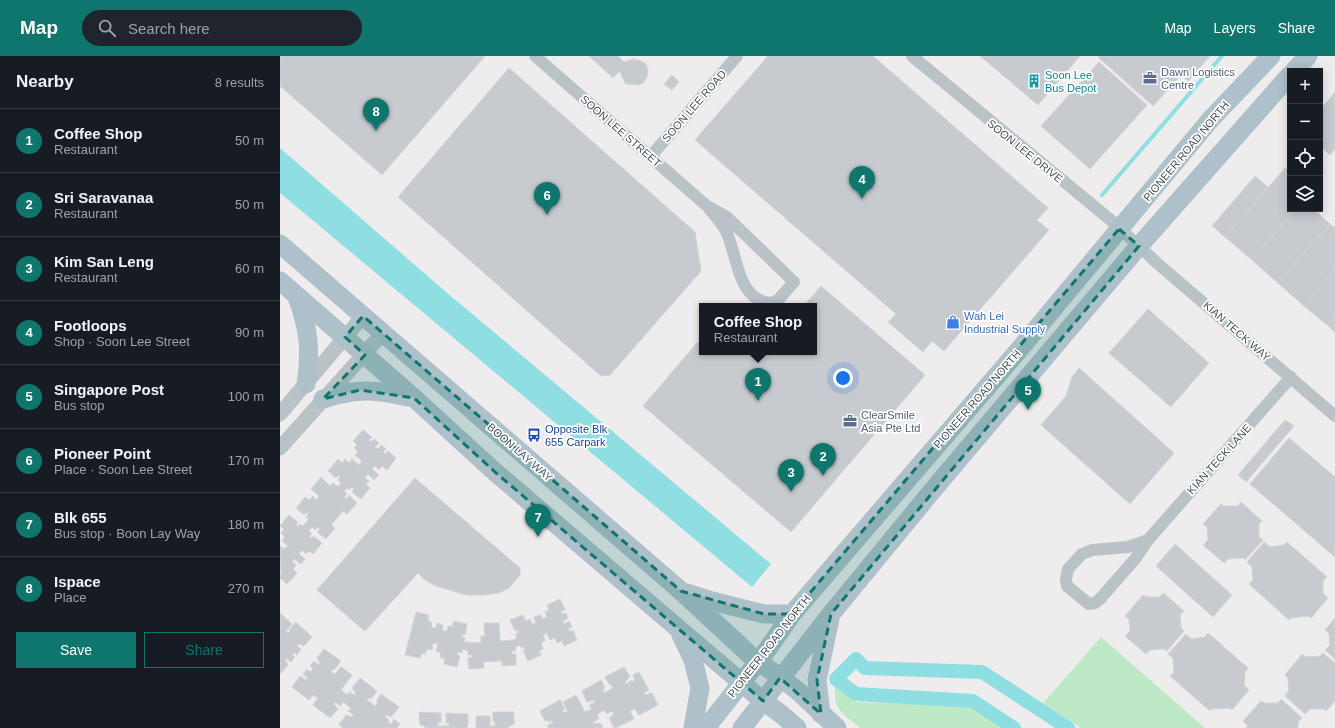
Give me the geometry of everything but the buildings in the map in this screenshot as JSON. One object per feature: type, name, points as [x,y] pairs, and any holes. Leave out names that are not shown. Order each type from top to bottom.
[{"type":"main road","name":"PIONEER ROAD NORTH","points":[[706,728],[792,614],[1018,351],[1210,120],[1271,56]]},
{"type":"main road","points":[[1297,68],[1308,56]]},
{"type":"main road","points":[[742,728],[831,614],[932,491],[1139,246],[1287,78]]},
{"type":"main road","name":"BOON LAY WAY","points":[[280,244],[681,591],[749,654],[798,691],[837,728]]},
{"type":"main road","points":[[280,281],[414,398],[495,472],[763,701],[797,728]]},
{"type":"main road","points":[[297,295],[304,317],[309,342],[309,361],[306,384]]},
{"type":"main road","points":[[323,398],[360,390],[375,390],[414,398]]},
{"type":"main road","points":[[681,591],[712,601],[764,614],[792,614]]},
{"type":"main road","points":[[822,714],[817,680],[831,614]]},
{"type":"main road","points":[[678,628],[693,660],[700,688],[693,728]]},
{"type":"street","name":"SOON LEE STREET","points":[[535,56],[707,206],[726,231],[740,276],[746,287],[757,298],[771,302],[778,300],[794,282],[727,217],[707,206]]},
{"type":"street","name":"SOON LEE ROAD","points":[[651,156],[737,56]]},
{"type":"street","name":"SOON LEE DRIVE","points":[[912,56],[1139,246]]},
{"type":"street","name":"KIAN TECK WAY","points":[[1139,246],[1335,416]]},
{"type":"street","points":[[280,414],[363,316]]},
{"type":"street","points":[[280,448],[323,398],[383,334]]},
{"type":"street","name":"KIAN TECK LANE","points":[[1148,540],[1128,547],[1092,550],[1082,554],[1068,569],[1066,579],[1067,586],[1089,604],[1095,603],[1134,560],[1148,540],[1291,378]]},
{"type":"highlighted area","points":[[1119,229],[1139,246],[831,614],[817,680],[821,714],[780,678],[763,701],[495,472],[414,398],[360,390],[323,399],[365,355],[345,337],[363,316],[681,591],[764,614],[792,614]]},
{"type":"green space","points":[[1101,637],[1205,728],[1081,728],[1043,703]]},
{"type":"green space","points":[[836,681],[856,702],[970,706],[1004,728],[860,728],[847,718],[839,709],[835,698]]},
{"type":"water","points":[[280,148],[446,292],[771,564],[752,587],[280,193]]},
{"type":"waterway","points":[[1102,195],[1222,56]]},
{"type":"waterway","points":[[1014,728],[973,701],[856,694],[836,679],[856,659],[865,668],[982,672],[1068,728]]},
{"type":"place","name":"Dawn Logistics Centre","points":[[1150,78]]},
{"type":"place","name":"Soon Lee Bus Depot","points":[[1034,81]]},
{"type":"place","name":"Ispace","points":[[376,131]]},
{"type":"place","name":"Footloops","points":[[862,199]]},
{"type":"place","name":"Pioneer Point","points":[[547,215]]},
{"type":"place","name":"Wah Lei Industrial Supply","points":[[953,322]]},
{"type":"place","name":"Coffee Shop","points":[[758,401]]},
{"type":"place","name":"Singapore Post","points":[[1028,410]]},
{"type":"place","name":"ClearSmile Asia Pte Ltd","points":[[850,421]]},
{"type":"place","name":"Opposite Blk 655 Carpark","points":[[534,435]]},
{"type":"place","name":"Sri Saravanaa","points":[[823,476]]},
{"type":"place","name":"Kim San Leng","points":[[791,492]]},
{"type":"place","name":"Blk 655","points":[[538,537]]}]
